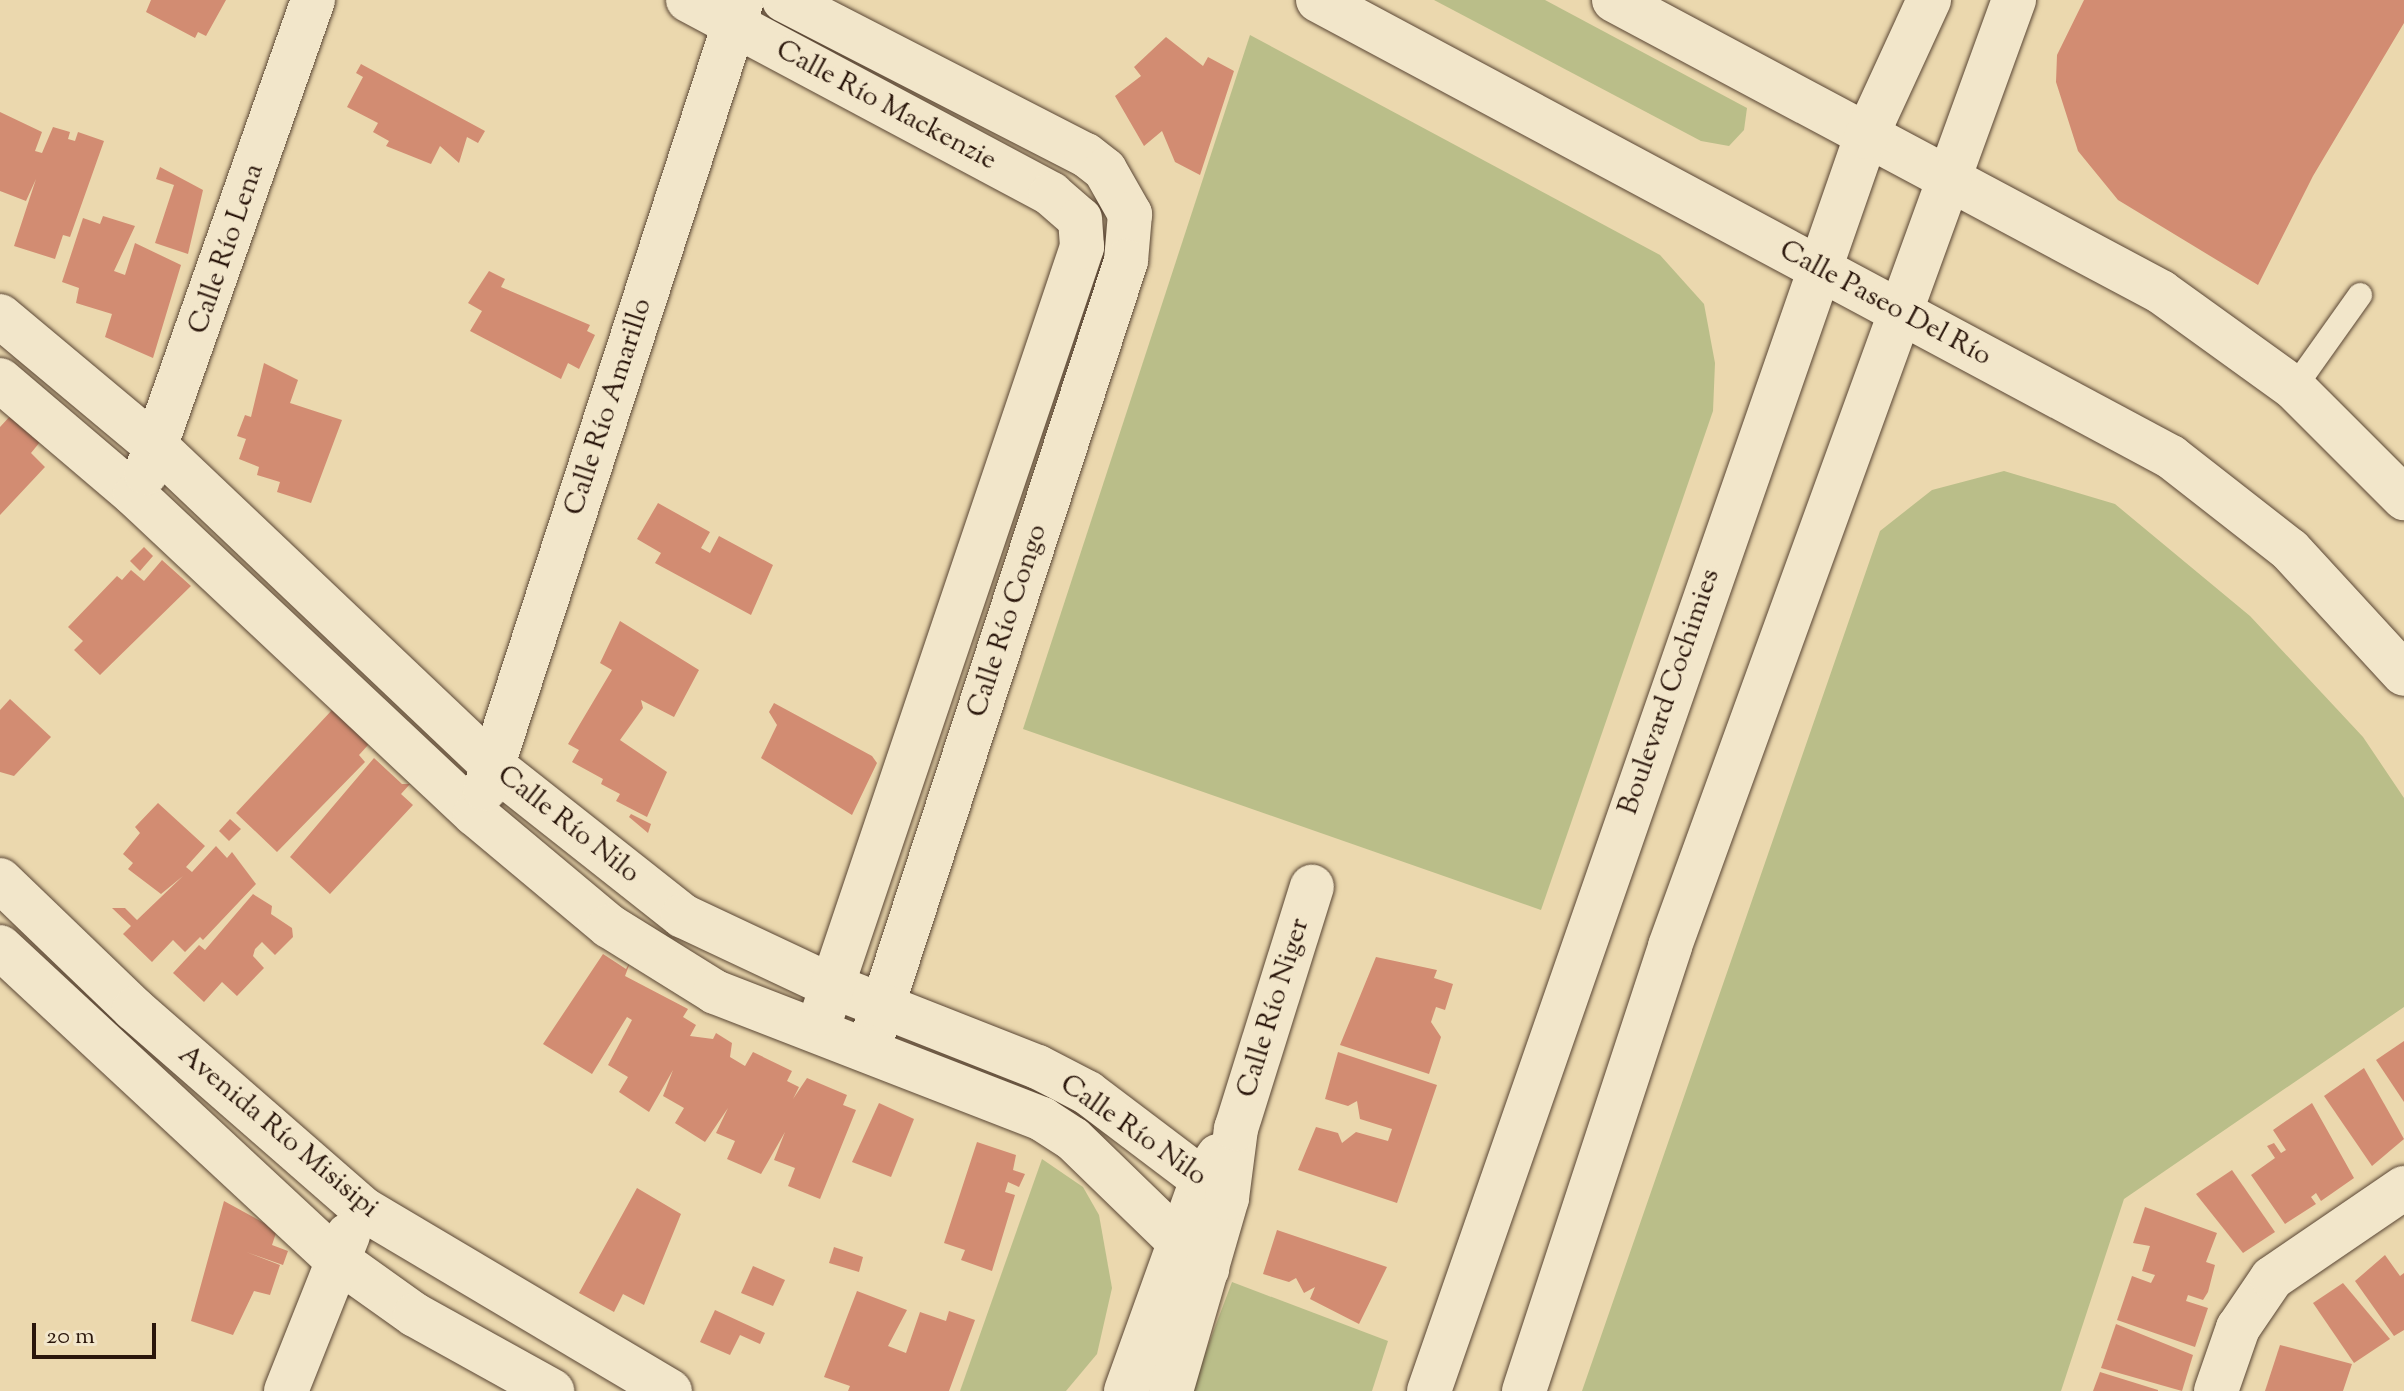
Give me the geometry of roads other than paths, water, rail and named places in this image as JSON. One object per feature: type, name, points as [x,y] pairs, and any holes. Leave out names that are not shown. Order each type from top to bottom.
[{"type":"street","name":"Calle Río Lena","points":[[135,495],[159,449],[313,0]]},
{"type":"street","name":"Calle Río Mackenzie","points":[[688,0],[738,12],[1051,194],[1080,219]]},
{"type":"street","name":"Calle Río Mackenzie","points":[[784,0],[1086,155],[1119,188]]},
{"type":"street","name":"Calle Paseo Del Río","points":[[1318,0],[2171,457],[2290,550],[2404,674]]},
{"type":"street","points":[[1614,0],[1866,137],[1949,176],[2161,292],[2294,388],[2404,498]]},
{"type":"street","name":"Boulevard Cochimies","points":[[1429,1391],[1866,137],[1929,0]]},
{"type":"street","points":[[1524,1391],[1670,946],[1898,311],[2014,0]]},
{"type":"street","name":"Calle Río Amarillo","points":[[475,814],[738,12]]},
{"type":"street","points":[[1080,219],[1119,188]]},
{"type":"street","name":"Calle Río Congo","points":[[867,1053],[1126,261],[1130,214],[1119,188]]},
{"type":"street","name":"Calle Río Congo","points":[[815,1035],[962,616],[1082,247],[1080,219]]},
{"type":"street","name":"Calle Río Nilo","points":[[0,316],[159,449],[493,766],[683,916],[832,986],[885,1004],[1088,1093],[1215,1189]]},
{"type":"street","name":"Calle Río Nilo","points":[[0,380],[135,495],[475,814],[609,926],[715,992],[815,1035],[1042,1119],[1101,1164],[1192,1257]]},
{"type":"street","points":[[962,616],[1005,631]]},
{"type":"street","name":"Calle Río Niger","points":[[1126,1391],[1192,1257],[1312,887]]},
{"type":"street","points":[[1,950],[9,889]]},
{"type":"street","name":"Avenida Río Misisipi","points":[[9,889],[134,1009],[363,1209],[670,1391]]},
{"type":"street","name":"Avenida Río Misisipi","points":[[1,950],[335,1258],[415,1315],[552,1391]]},
{"type":"street","points":[[2216,1391],[2238,1328],[2272,1278],[2404,1188]]},
{"type":"street","points":[[286,1391],[335,1258],[363,1209]]},
{"type":"street","name":"Calle Río Niger","points":[[1171,1391],[1192,1257]]},
{"type":"lane","points":[[2294,388],[2360,295]]}]
